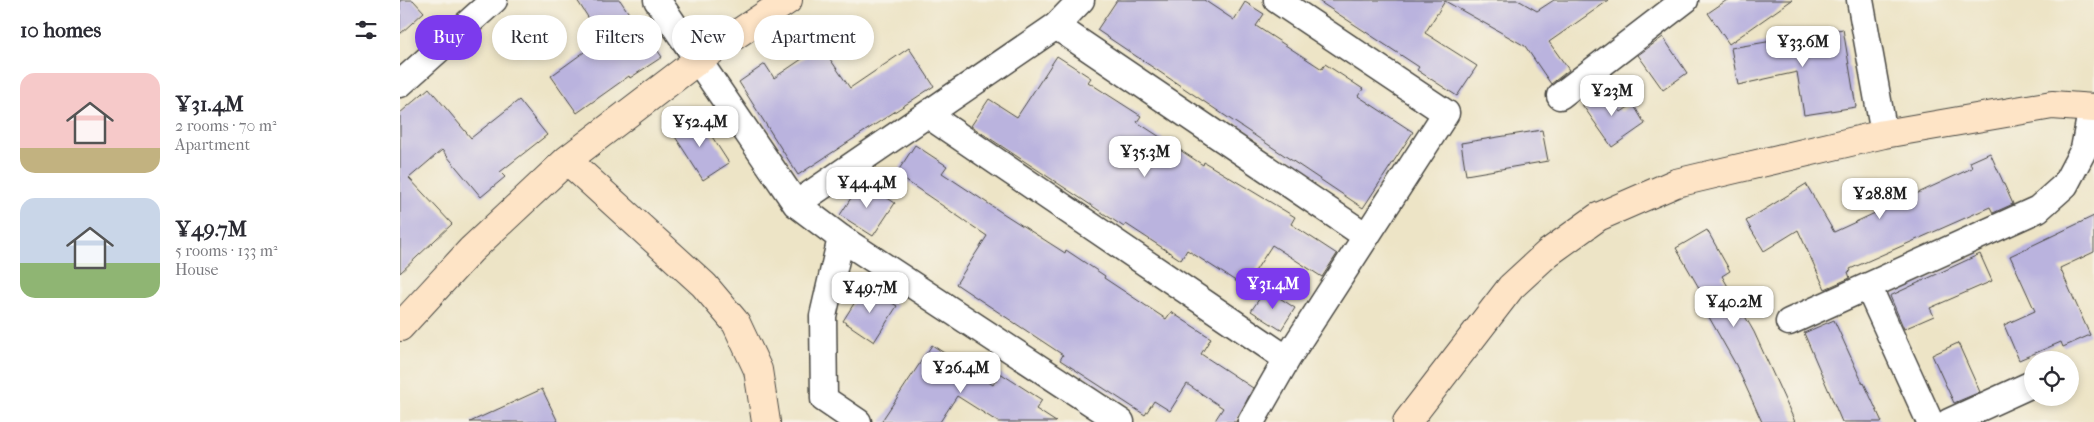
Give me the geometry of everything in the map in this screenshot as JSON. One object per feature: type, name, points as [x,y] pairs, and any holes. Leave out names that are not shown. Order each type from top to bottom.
[{"type":"street","points":[[400,84],[494,0]]},
{"type":"street","points":[[656,0],[672,23]]},
{"type":"street","points":[[744,29],[788,0]]},
{"type":"street","points":[[796,204],[1056,26],[1081,0]]},
{"type":"street","points":[[1251,422],[1287,358],[1446,113],[1278,0]]},
{"type":"street","points":[[1560,96],[1685,0]]},
{"type":"street","points":[[1860,0],[1884,134]]},
{"type":"street","points":[[1056,26],[1366,236]]},
{"type":"street","points":[[400,327],[471,250],[568,160],[698,60],[796,204],[841,238],[1121,422]]},
{"type":"street","points":[[1407,422],[1512,287],[1548,253],[1598,217],[1676,183],[1884,134],[2052,105],[2093,107],[2084,149],[2065,185],[2038,209],[1789,322]]},
{"type":"street","points":[[928,114],[1287,358]]},
{"type":"street","points":[[568,160],[704,285],[736,323],[758,370],[766,422]]},
{"type":"street","points":[[841,238],[823,316],[824,399],[858,422]]},
{"type":"street","points":[[1868,286],[1930,422]]},
{"type":"street","points":[[1949,422],[2024,388]]},
{"type":"building","points":[[400,0],[413,0],[424,12],[421,15],[415,15],[415,20],[400,34]]},
{"type":"building","points":[[577,0],[620,0],[630,15],[587,15]]},
{"type":"building","points":[[1117,0],[1204,0],[1234,20],[1245,2],[1264,14],[1256,26],[1322,69],[1325,64],[1363,89],[1358,96],[1413,132],[1363,208],[1097,30]]},
{"type":"building","points":[[1317,0],[1518,0],[1537,11],[1554,0],[1609,0],[1549,42],[1569,70],[1551,84],[1525,46],[1445,1],[1425,33],[1477,66],[1457,96],[1417,70],[1419,67]]},
{"type":"building","points":[[1727,0],[1792,0],[1729,44],[1708,13]]},
{"type":"building","points":[[1843,29],[1856,107],[1804,115],[1797,72],[1738,85],[1731,48]]},
{"type":"building","points":[[1663,37],[1687,73],[1663,90],[1638,55]]},
{"type":"building","points":[[909,48],[934,86],[798,175],[739,82],[765,64],[774,78],[800,60],[831,60],[850,88]]},
{"type":"building","points":[[1057,56],[1091,78],[1088,82],[1141,116],[1137,122],[1203,165],[1204,162],[1295,217],[1291,224],[1337,254],[1322,277],[1272,245],[1245,287],[1187,250],[1181,260],[1126,224],[1124,227],[971,126],[989,99],[1017,117]]},
{"type":"building","points":[[577,57],[577,60],[657,60],[630,78],[629,76],[577,113],[551,76]]},
{"type":"building","points":[[429,88],[471,138],[519,100],[547,135],[500,172],[505,177],[481,197],[442,150],[409,178],[452,224],[400,273],[400,113]]},
{"type":"building","points":[[1604,88],[1621,112],[1633,104],[1645,124],[1612,147],[1581,103]]},
{"type":"building","points":[[698,115],[729,163],[703,180],[672,132]]},
{"type":"building","points":[[1542,130],[1548,161],[1466,175],[1461,143]]},
{"type":"building","points":[[915,145],[947,166],[942,173],[1001,212],[1065,253],[1066,250],[1166,319],[1171,312],[1211,338],[1201,354],[1253,388],[1236,422],[1214,422],[1223,408],[1187,384],[1170,411],[1154,401],[1145,415],[1060,360],[1063,355],[956,284],[987,236],[896,174]]},
{"type":"building","points":[[1990,153],[2013,204],[1993,213],[1990,207],[1850,269],[1851,271],[1848,272],[1850,278],[1825,289],[1798,230],[1764,251],[1746,221],[1806,184],[1834,232],[1972,168],[1970,162]]},
{"type":"building","points":[[862,181],[895,203],[873,236],[840,215]]},
{"type":"building","points":[[2094,216],[2094,252],[2060,268],[2090,335],[2063,347],[2061,342],[2040,351],[2024,351],[2024,358],[2019,360],[2004,325],[2035,311],[2010,256]]},
{"type":"building","points":[[1707,230],[1730,271],[1722,276],[1754,332],[1795,422],[1762,422],[1736,365],[1701,303],[1706,300],[1676,248]]},
{"type":"building","points":[[1980,254],[1992,281],[1930,308],[1934,316],[1904,329],[1890,296]]},
{"type":"building","points":[[865,286],[897,306],[874,342],[843,321]]},
{"type":"building","points":[[1266,289],[1295,308],[1281,330],[1251,311]]},
{"type":"building","points":[[1834,320],[1882,422],[1842,422],[1804,333]]},
{"type":"building","points":[[1958,343],[1980,392],[1954,403],[1932,355]]},
{"type":"building","points":[[932,345],[993,385],[1000,373],[1042,400],[1036,409],[1056,422],[998,422],[957,396],[940,422],[881,422]]},
{"type":"building","points":[[542,389],[558,422],[470,422]]}]
